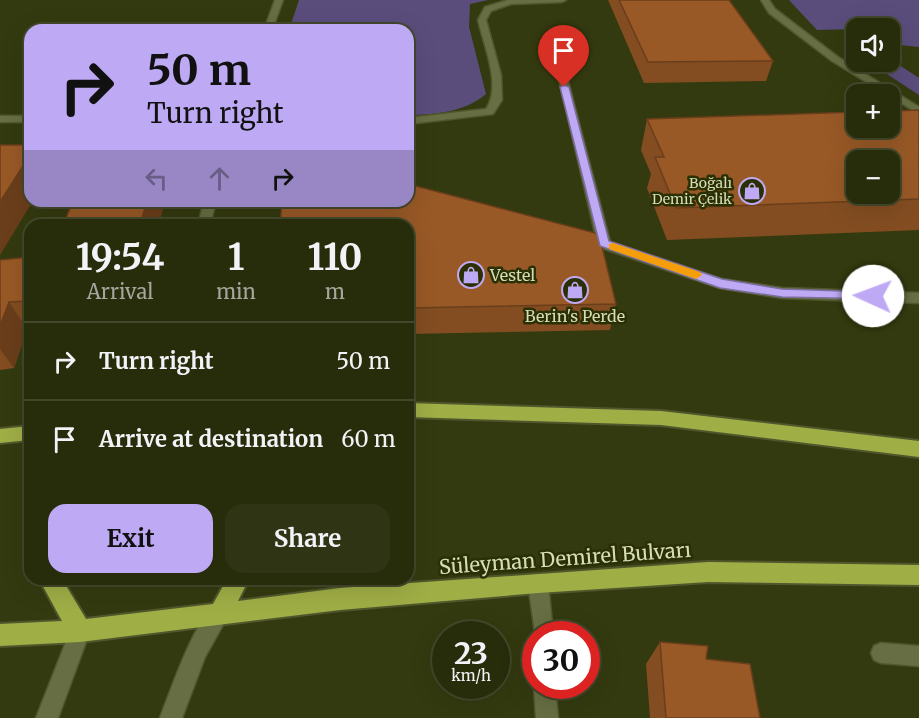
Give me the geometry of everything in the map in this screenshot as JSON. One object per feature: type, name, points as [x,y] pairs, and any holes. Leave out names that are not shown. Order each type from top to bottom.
[{"type":"highway","points":[[414,410],[661,418],[919,449]]},
{"type":"highway","points":[[0,436],[24,434]]},
{"type":"highway","name":"Süleyman Demirel Bulvarı","points":[[0,635],[80,631],[340,599],[538,583],[708,572],[919,575]]},
{"type":"highway","points":[[53,585],[80,631]]},
{"type":"highway","points":[[219,614],[235,585]]},
{"type":"street","points":[[269,24],[279,0]]},
{"type":"street","points":[[414,120],[489,112],[497,99],[496,75],[482,20],[488,9],[510,2],[562,0]]},
{"type":"street","points":[[765,0],[772,11],[835,59],[919,111]]},
{"type":"street","points":[[553,43],[604,243]]},
{"type":"street","points":[[0,118],[24,119]]},
{"type":"street","points":[[570,234],[604,243],[720,284],[782,293],[919,298]]},
{"type":"street","points":[[538,583],[542,621]]},
{"type":"street","points":[[171,718],[197,651],[219,614]]},
{"type":"street","points":[[47,718],[80,631]]},
{"type":"street","points":[[881,653],[919,656]]},
{"type":"street","points":[[546,699],[547,718]]},
{"type":"shaded area","points":[[299,0],[488,0],[470,4],[469,27],[486,94],[459,109],[414,115],[414,24],[291,24]]},
{"type":"shaded area","points":[[789,0],[919,0],[919,47],[900,45],[900,18],[846,18],[846,29],[817,30]]},
{"type":"shaded area","points":[[900,66],[919,78],[919,95],[884,72],[900,72]]},
{"type":"building","points":[[619,0],[729,0],[773,61],[648,62]]},
{"type":"building","points":[[919,110],[919,199],[900,200],[900,150],[846,150],[846,202],[676,208],[655,157],[664,157],[647,119],[846,112],[846,138],[900,138],[900,111]]},
{"type":"building","points":[[0,145],[24,145],[24,164],[0,202]]},
{"type":"building","points":[[414,186],[599,234],[616,304],[414,308],[414,219],[280,219],[282,207],[414,207]]},
{"type":"building","points":[[70,207],[145,207],[142,219],[66,219]]},
{"type":"building","points":[[24,258],[24,301],[9,302],[0,326],[0,260]]},
{"type":"building","points":[[660,642],[708,646],[706,659],[750,664],[760,718],[666,718]]},
{"type":"slow traffic","points":[[613,246],[696,275]]},
{"type":"place","name":"Boğalı Demir Çelik","points":[[752,191]]},
{"type":"place","name":"Vestel","points":[[471,275]]},
{"type":"place","name":"Berin's Perde","points":[[575,290]]},
{"type":"route","points":[[564,87],[604,243],[720,284],[782,293],[873,296]]}]
